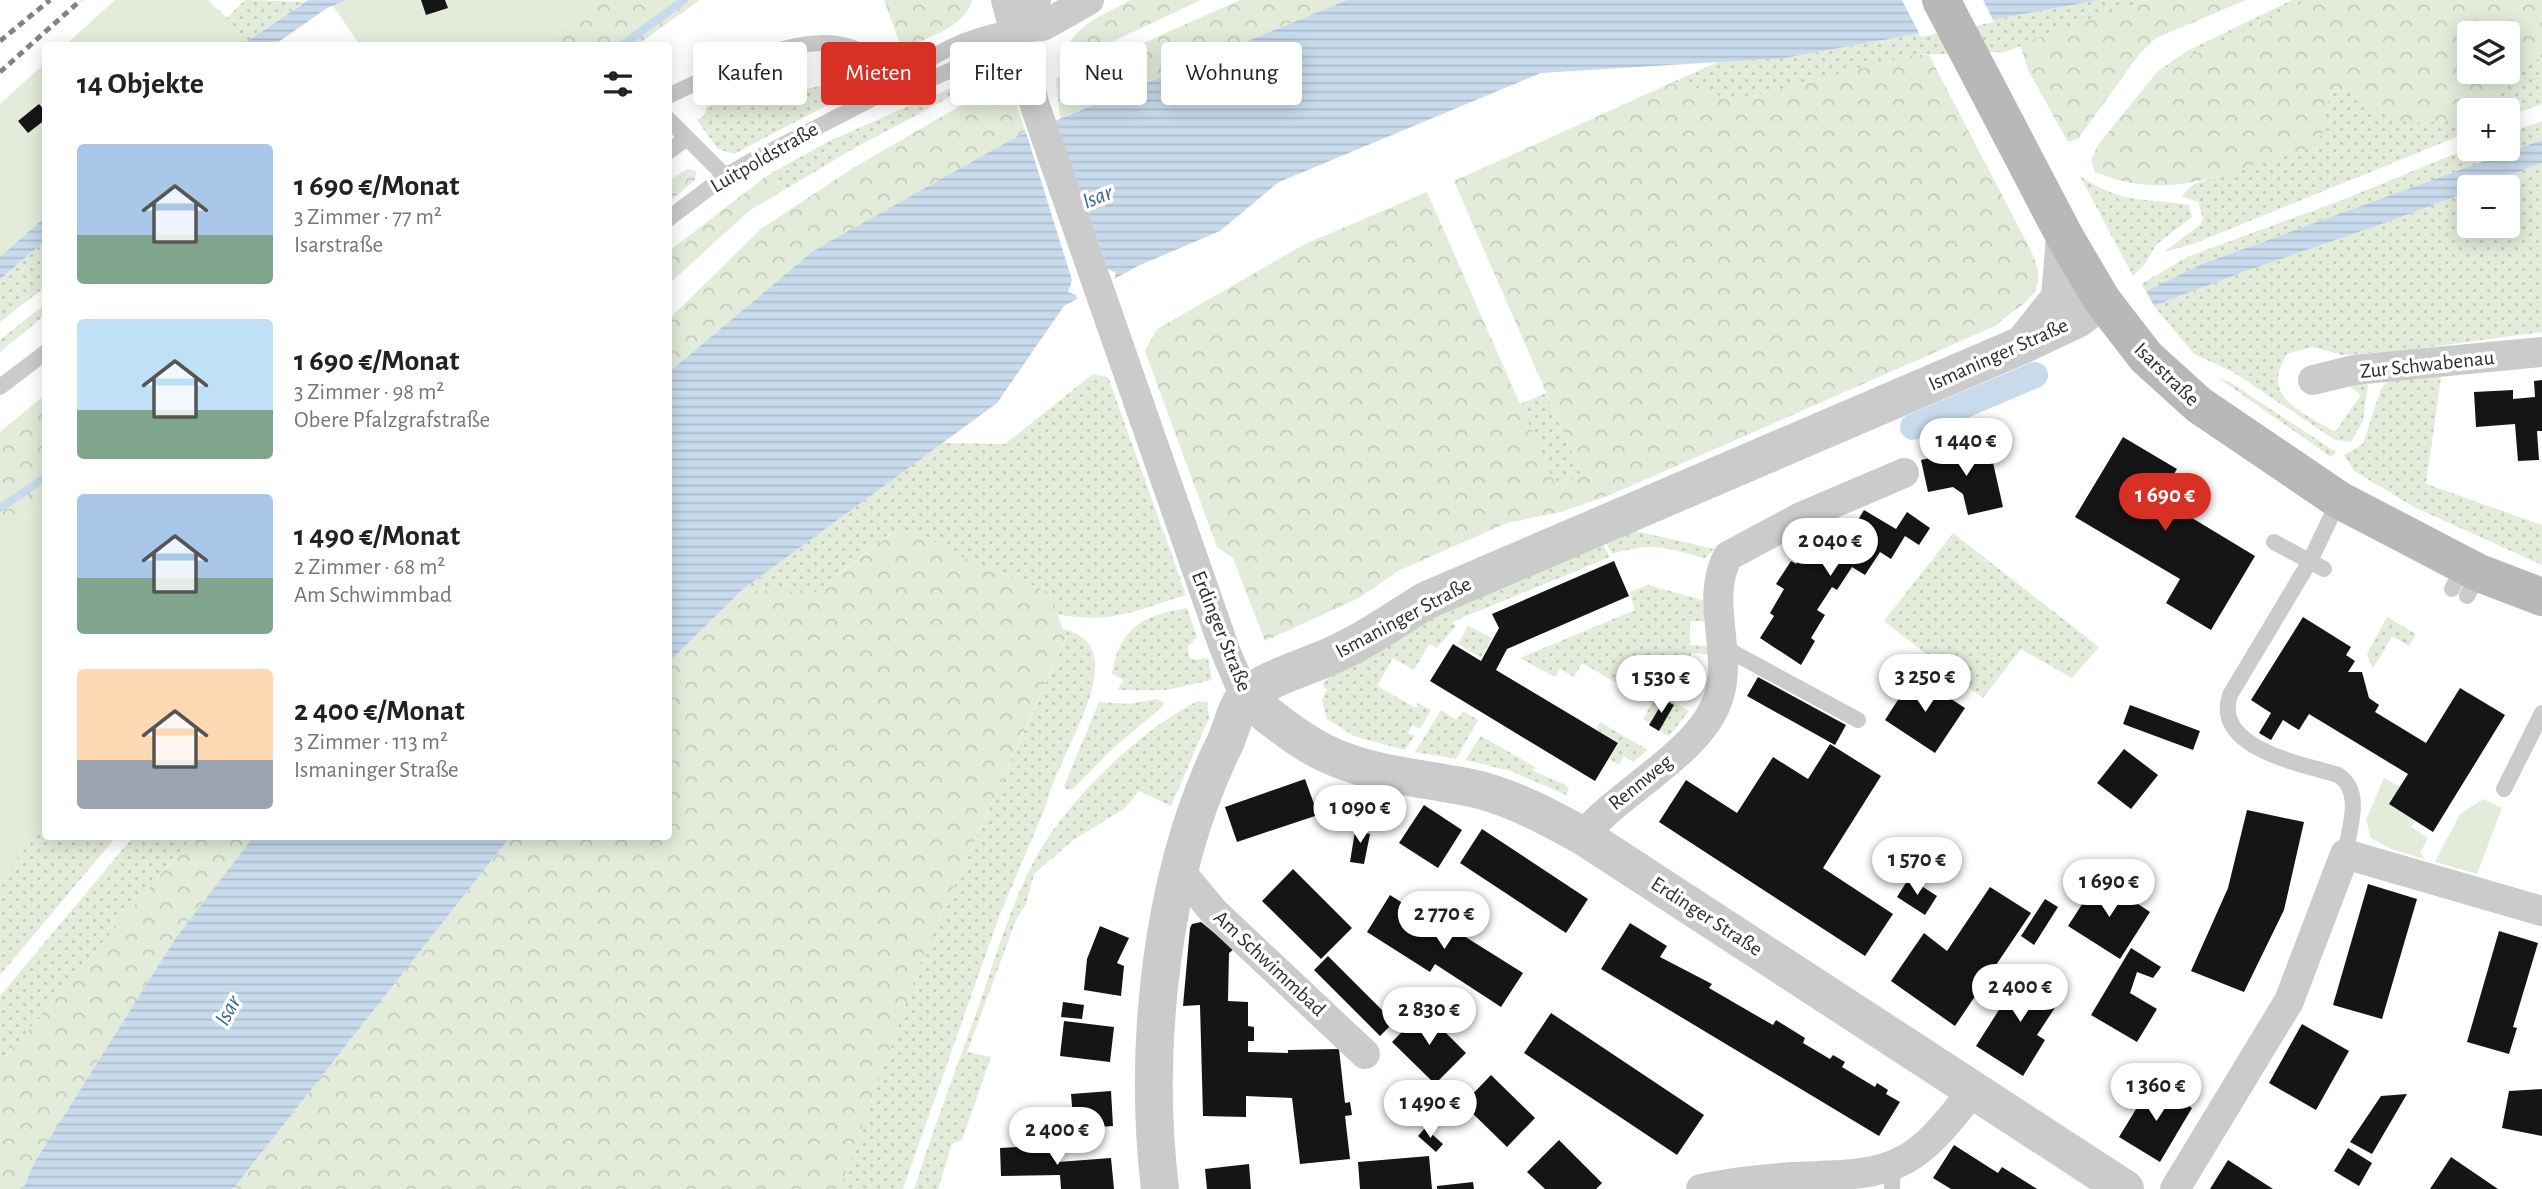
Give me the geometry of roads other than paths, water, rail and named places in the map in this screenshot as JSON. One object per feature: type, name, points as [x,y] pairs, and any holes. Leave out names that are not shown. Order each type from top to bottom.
[{"type":"main road","name":"Isarstraße","points":[[1941,0],[2065,237],[2102,300],[2146,357],[2199,405],[2339,500],[2466,581],[2542,597]]},
{"type":"street","name":"Erdinger Straße","points":[[1006,0],[1035,106],[1225,650],[1245,696],[1303,741],[1336,758],[1381,773],[1482,791],[1534,809],[1583,836],[2125,1189]]},
{"type":"street","name":"Luitpoldstraße","points":[[1014,29],[1036,0]]},
{"type":"street","name":"Luitpoldstraße","points":[[1014,29],[1043,26],[1089,0]]},
{"type":"street","points":[[2022,345],[2060,298],[2065,237]]},
{"type":"street","name":"Ismaninger Straße","points":[[1245,696],[1293,670],[1357,643],[1425,601],[2022,345],[2077,319],[2102,300]]},
{"type":"street","name":"Zur Schwabenau","points":[[2313,380],[2354,370],[2542,352]]},
{"type":"street","name":"Rennweg","points":[[1583,836],[1600,815],[1692,739],[1710,719],[1720,696],[1723,648],[1717,591],[1721,568],[1727,556],[1801,517],[1903,473]]},
{"type":"street","points":[[1160,1189],[1153,1099],[1155,1048],[1178,869],[1200,797],[1245,696]]},
{"type":"street","points":[[2175,1189],[2289,1001],[2345,854],[2542,911]]},
{"type":"street","name":"Am Schwimmbad","points":[[1178,869],[1214,912],[1365,1054]]},
{"type":"street","points":[[1701,1189],[1735,1182],[1866,1173],[1893,1177],[1904,1160],[1939,1132],[1973,1091]]},
{"type":"lane","name":"Luitpoldstraße","points":[[936,77],[985,53],[1014,29]]},
{"type":"lane","points":[[672,94],[737,66],[798,46],[821,42]]},
{"type":"lane","name":"Luitpoldstraße","points":[[672,216],[725,176],[861,105]]},
{"type":"lane","points":[[672,123],[725,176]]},
{"type":"lane","points":[[672,149],[687,138]]},
{"type":"lane","points":[[0,387],[42,355]]},
{"type":"lane","points":[[2339,500],[2317,565],[2230,695],[2227,713],[2230,722],[2259,750],[2347,781],[2352,788],[2353,804],[2345,854]]},
{"type":"lane","points":[[2274,542],[2317,565]]},
{"type":"lane","points":[[1723,648],[1858,720]]},
{"type":"lane","points":[[2504,789],[2525,734],[2542,713]]},
{"type":"water","points":[[308,0],[348,0],[327,8],[278,42],[246,42]]},
{"type":"water","name":"Isar","points":[[1347,0],[2099,0],[1785,58],[1541,73],[1279,182],[1220,231],[1138,266],[1064,306],[997,403],[742,590],[672,659],[672,369],[813,251],[1018,136],[1093,105],[1147,105],[1147,83],[1161,77],[1161,105],[1302,105],[1302,42],[1245,42]]},
{"type":"water","points":[[2542,140],[2542,163],[2510,175],[2457,175],[2457,196],[2154,306],[2146,291],[2202,264],[2484,161],[2520,161],[2520,148]]},
{"type":"water","points":[[42,220],[42,244],[0,279],[0,257]]},
{"type":"water","name":"Isar","points":[[251,840],[508,840],[233,1189],[23,1189],[34,1163],[175,939]]},
{"type":"waterway","points":[[626,42],[684,0]]},
{"type":"waterway","points":[[1913,427],[2035,375]]},
{"type":"waterway","points":[[0,508],[42,480]]},
{"type":"railway","points":[[0,41],[50,0]]},
{"type":"railway","points":[[0,72],[81,0]]}]
